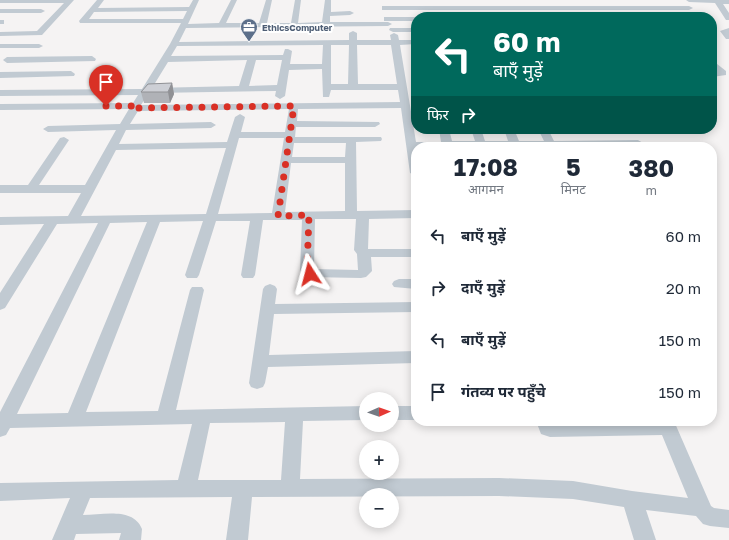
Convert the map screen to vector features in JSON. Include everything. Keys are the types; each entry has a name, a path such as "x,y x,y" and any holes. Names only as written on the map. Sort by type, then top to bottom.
{"street":[{"path":"0,2 71,0"},
{"path":"0,34 40,33 71,0"},
{"path":"108,0 101,0 83,21 219,26 291,26 326,25 351,19"},
{"path":"72,220 123,127 166,59 196,0"},
{"path":"210,44 234,0"},
{"path":"262,26 269,0"},
{"path":"279,106 291,26 298,0"},
{"path":"326,25 328,0"},
{"path":"384,0 395,43 411,142"},
{"path":"474,0 478,9"},
{"path":"537,0 545,12"},
{"path":"684,0 690,7"},
{"path":"385,8 648,8 690,7 722,1 729,18"},
{"path":"350,5 354,86"},
{"path":"648,8 652,12"},
{"path":"91,10 192,9"},
{"path":"0,11 41,11"},
{"path":"0,22 14,11"},
{"path":"327,14 411,29"},
{"path":"390,25 411,20"},
{"path":"241,44 248,26"},
{"path":"729,30 724,31 729,37"},
{"path":"166,59 252,58 327,43 411,42"},
{"path":"326,106 327,43"},
{"path":"174,44 241,44 287,51"},
{"path":"0,46 39,46"},
{"path":"243,89 252,58"},
{"path":"7,60 92,59"},
{"path":"4,93 40,60"},
{"path":"285,67 326,66"},
{"path":"717,68 723,73 717,74"},
{"path":"0,75 71,74"},
{"path":"326,87 402,87"},
{"path":"4,93 282,88"},
{"path":"0,107 405,105"},
{"path":"278,216 294,106"},
{"path":"192,275 211,217 240,117"},
{"path":"112,147 233,140 375,124"},
{"path":"48,129 211,125"},
{"path":"290,133 351,139 377,139"},
{"path":"309,215 308,273 362,274 365,271 364,254 361,250 357,215 351,160 351,139"},
{"path":"31,189 64,140"},
{"path":"286,160 351,160"},
{"path":"0,189 89,189"},
{"path":"0,221 411,214"},
{"path":"248,275 257,216"},
{"path":"3,425 106,219"},
{"path":"74,420 155,219"},
{"path":"0,305 53,220"},
{"path":"364,254 411,253"},
{"path":"399,284 411,284"},
{"path":"257,383 270,288"},
{"path":"166,418 197,290"},
{"path":"267,309 411,308"},
{"path":"260,361 411,357"},
{"path":"399,413 411,413"},
{"path":"3,425 74,420 359,414"},
{"path":"290,487 294,415"},
{"path":"186,489 202,418"},
{"path":"547,426 549,430 579,426"},
{"path":"668,426 701,508 710,517 729,518"},
{"path":"0,492 84,489 186,489 243,487 437,486 531,488 579,491 632,500 701,508"},
{"path":"237,540 243,487"},
{"path":"66,532 84,489"},
{"path":"632,500 645,540"},
{"path":"66,532 128,524 132,529 130,540"}],"building":[{"path":"172,83 168,92 141,92 148,84"}],"place":[{"name":"EthicsComputer","path":"249,42"}],"route":[{"path":"106,106 136,106 134,108 294,106 278,216 309,215 307,271 310,274"}]}
